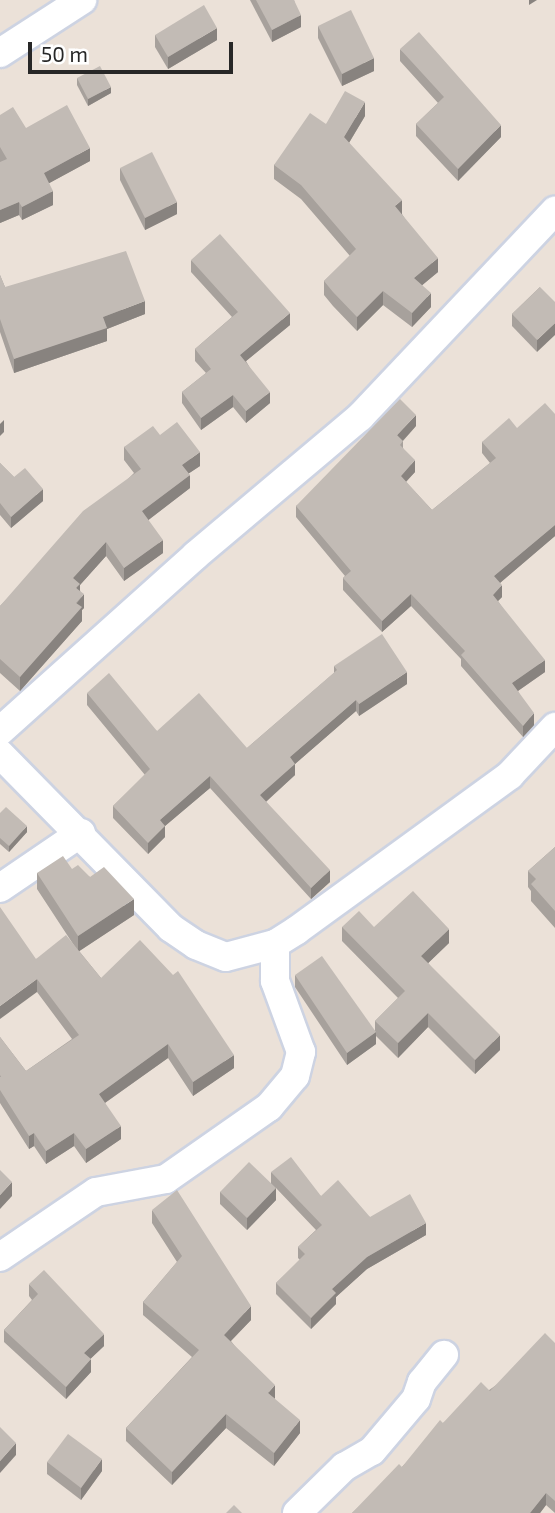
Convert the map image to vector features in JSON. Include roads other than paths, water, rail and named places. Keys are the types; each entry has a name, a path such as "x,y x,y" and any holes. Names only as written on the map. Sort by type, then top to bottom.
{"street":[{"path":"0,53 82,0"},
{"path":"0,731 186,564 360,417 555,211"},
{"path":"0,754 171,928 195,944 226,957 275,944 449,822 545,747 555,727"},
{"path":"0,888 80,833"},
{"path":"0,1257 96,1192 166,1179 269,1107 295,1076 301,1052 275,981 275,944"},
{"path":"297,1513 344,1467 372,1451 416,1399 422,1382 444,1355"}]}
